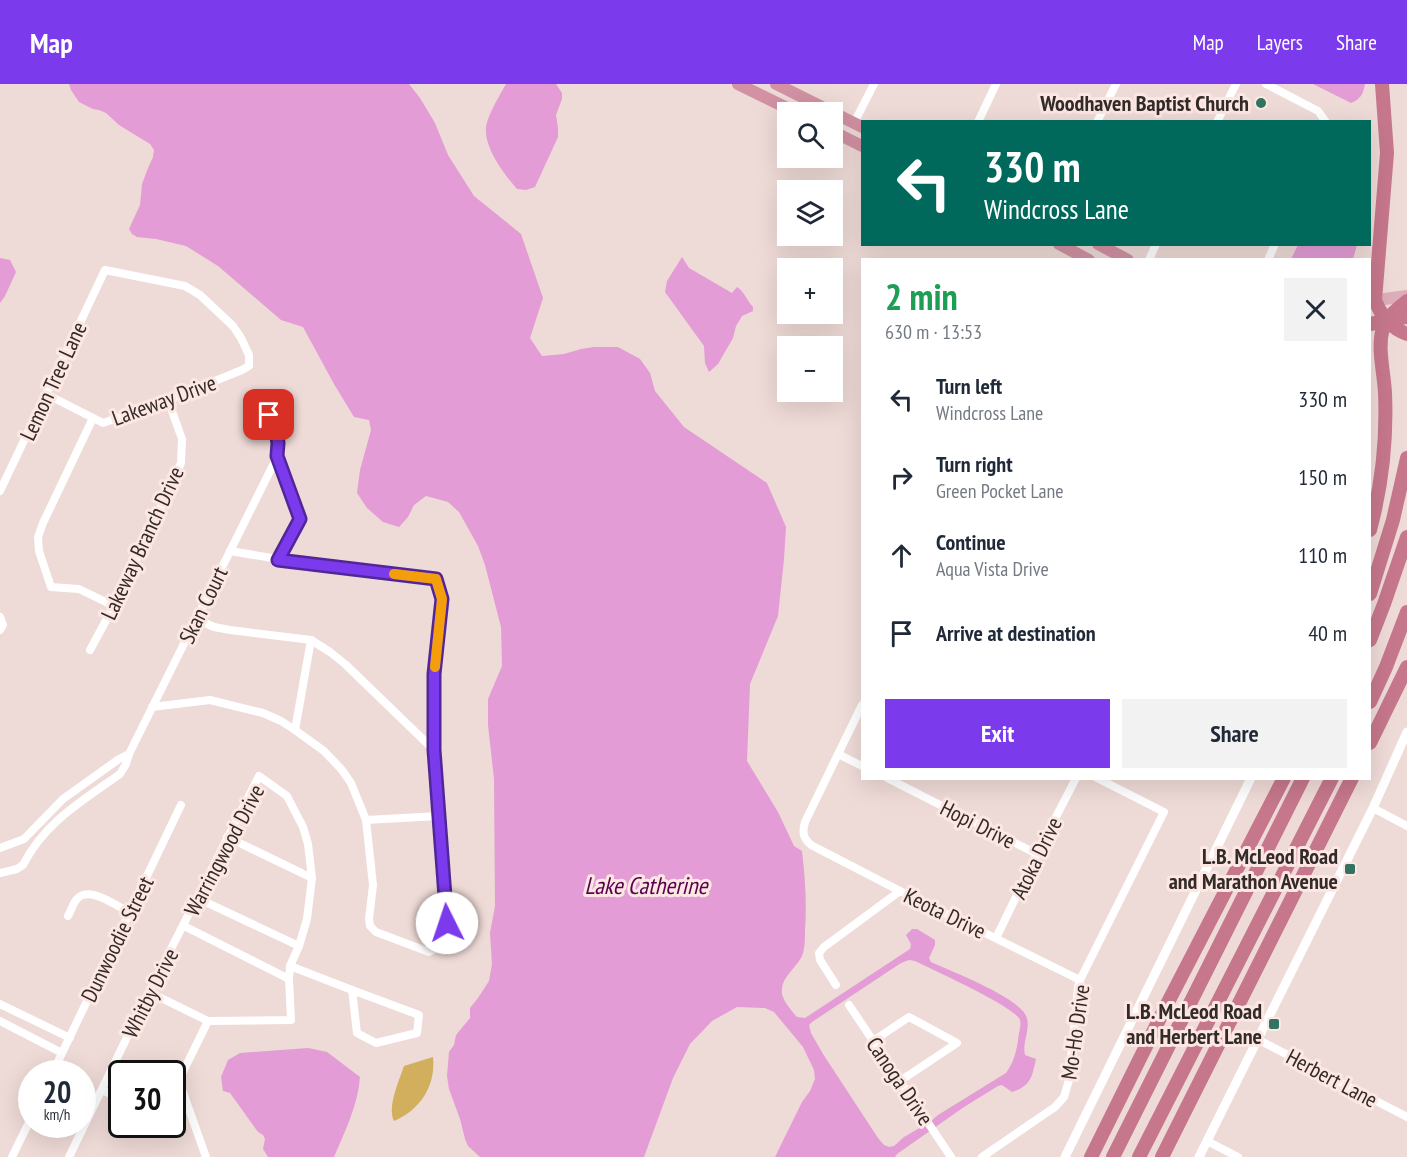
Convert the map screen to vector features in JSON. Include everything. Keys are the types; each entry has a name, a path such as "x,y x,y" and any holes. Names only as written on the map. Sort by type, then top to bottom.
{"highway":[{"path":"738,84 777,103"},
{"path":"776,84 858,125"},
{"path":"1382,84 1388,153 1380,250 1372,301 1393,327 1407,334"},
{"path":"843,124 858,125"},
{"path":"843,136 861,146"},
{"path":"1063,246 1085,258"},
{"path":"1102,246 1124,258"},
{"path":"1371,269 1380,250"},
{"path":"1371,525 1379,489 1385,428 1383,368 1375,338 1387,320 1407,301"},
{"path":"1371,324 1407,317"},
{"path":"1371,355 1383,368"},
{"path":"1371,591 1393,520 1407,458"},
{"path":"1371,637 1407,537"},
{"path":"1371,700 1407,612"},
{"path":"1371,741 1407,667"},
{"path":"1090,1157 1283,780"},
{"path":"1113,1157 1302,780"},
{"path":"1139,1157 1331,780"},
{"path":"1162,1157 1351,780"}],"main road":[{"path":"1372,301 1407,296"},
{"path":"1375,338 1407,334"}],"street":[{"path":"858,125 874,84"},
{"path":"979,120 996,84"},
{"path":"1098,120 1116,84"},
{"path":"1218,120 1236,84"},
{"path":"1266,84 1318,111 1325,120"},
{"name":"Lakeway Drive","path":"46,394 103,423 168,400 249,366 249,355 233,326 200,295 185,286 105,270"},
{"name":"Lemon Tree Lane","path":"0,491 105,270"},
{"name":"Lakeway Branch Drive","path":"90,650 114,606 182,463 182,439 168,400"},
{"path":"269,415 277,437 277,456 300,519 278,560"},
{"path":"93,418 43,523 38,537 39,551 51,587 78,589 114,606"},
{"name":"Skan Court","path":"0,873 22,865 49,827 64,813 120,774 277,456"},
{"path":"152,707 210,700 262,713 295,730 324,751 351,783 366,820 373,885 370,926 376,932 429,952 437,948 447,923 434,750 434,674 442,599 436,579 278,560 230,551"},
{"path":"0,617 3,624 0,630"},
{"path":"196,619 214,627 230,630 311,640 345,664 434,750"},
{"path":"295,730 311,640"},
{"path":"861,707 838,754 861,766"},
{"path":"1199,1157 1373,808 1407,732"},
{"path":"0,848 24,839 63,799 129,754"},
{"name":"Keota Drive","path":"838,754 805,822 804,835 811,845 1080,980"},
{"name":"Warringwood Drive","path":"184,926 259,776 287,796 303,827 308,844 312,878 307,919 290,966 291,1020 208,1021"},
{"name":"Hopi Drive","path":"891,780 1037,854"},
{"name":"Atoka Drive","path":"996,938 1075,780"},
{"name":"Mo-Ho Drive","path":"988,1154 1055,1107 1064,1097 1080,980 1164,812 1101,780"},
{"path":"1065,1157 1250,780"},
{"name":"Dunwoodie Street","path":"59,1060 181,805"},
{"path":"1373,808 1407,826"},
{"path":"366,820 439,816"},
{"path":"227,837 312,878"},
{"path":"836,985 820,960 819,953 900,891"},
{"path":"68,916 77,899 86,894 96,895 130,913"},
{"path":"197,898 299,946"},
{"path":"184,926 289,979"},
{"name":"Whitby Drive","path":"69,1157 149,992 184,926"},
{"path":"290,966 419,1015 417,1033 375,1043 357,1033 352,990"},
{"path":"149,992 208,1021 186,1066"},
{"path":"0,1004 69,1038"},
{"name":"Canoga Drive","path":"849,1005 951,1157"},
{"path":"873,1041 909,1017 957,1043 900,1081"},
{"path":"0,1021 62,1053"},
{"name":"Herbert Lane","path":"1257,1039 1407,1117"},
{"path":"102,1090 108,1093"},
{"path":"186,1101 206,1157"},
{"path":"12,1157 21,1138"},
{"path":"1207,1141 1238,1157"},
{"path":"988,1154 1000,1157"}],"shaded area":[{"path":"433,1057 432,1078 424,1096 419,1104 394,1121 393,1101 404,1066"}],"water":[{"name":"Lake Catherine","path":"69,84 409,84 435,123 448,155 474,196 521,234 543,298 530,338 542,356 594,347 618,347 640,359 650,373 655,391 684,427 767,483 786,527 778,616 750,684 747,761 778,812 794,846 802,851 806,900 805,944 801,958 783,984 782,993 786,1004 797,1017 805,1018 910,949 911,944 906,935 912,929 917,929 935,940 929,958 931,962 999,994 1022,1010 1028,1023 1024,1046 1025,1055 1036,1059 1032,1076 1027,1084 1012,1092 1002,1085 998,1086 964,1107 895,1157 775,1157 802,1102 810,1091 815,1079 814,1070 803,1047 774,1012 765,1008 737,1007 712,1021 690,1044 673,1078 644,1157 480,1157 468,1146 449,1089 447,1076 449,1052 454,1045 456,1035 470,1018 470,1008 489,981 492,964 490,933 495,906 494,779 488,725 488,699 502,666 501,627 478,546 459,512 448,502 426,496 414,505 408,517 399,527 383,522 367,508 357,493 360,470 371,430 369,420 354,417 303,327 281,320 218,266 186,246 137,237 132,234 129,229 140,205 142,184 154,150 150,144 119,125 106,113 79,102","holes":["909,960 1004,1006 1020,1020 1020,1028 1012,1064 1006,1073 904,1137 894,1146 889,1147 878,1138 823,1054 809,1025 901,963"]},
{"path":"506,84 556,84 562,93 556,115 558,137 535,187 526,190 517,189 506,176 492,152 486,135 489,116"},
{"path":"1313,84 1365,84 1361,96 1351,103"},
{"path":"1297,246 1357,246 1353,258 1291,258"},
{"path":"682,257 689,268 732,293 737,287 753,307 753,311 742,316 718,364 709,372 705,363 704,346 665,292 667,281"},
{"path":"0,258 10,260 16,272 0,303"},
{"path":"308,1048 327,1052 360,1077 357,1098 350,1118 334,1157 268,1157 263,1149 265,1139 263,1135 258,1132 230,1093 223,1091 221,1077 228,1060 240,1053"}],"slow traffic":[{"path":"394,574 436,579 442,599 435,667"}],"place":[{"name":"Woodhaven Baptist Church","path":"1261,103"},
{"name":"L.B. McLeod Road and Marathon Avenue","path":"1350,869"},
{"name":"L.B. McLeod Road and Herbert Lane","path":"1274,1024"}],"route":[{"path":"269,415 276,431 277,456 300,519 278,560 436,579 442,599 434,674 434,750 447,923"}]}
